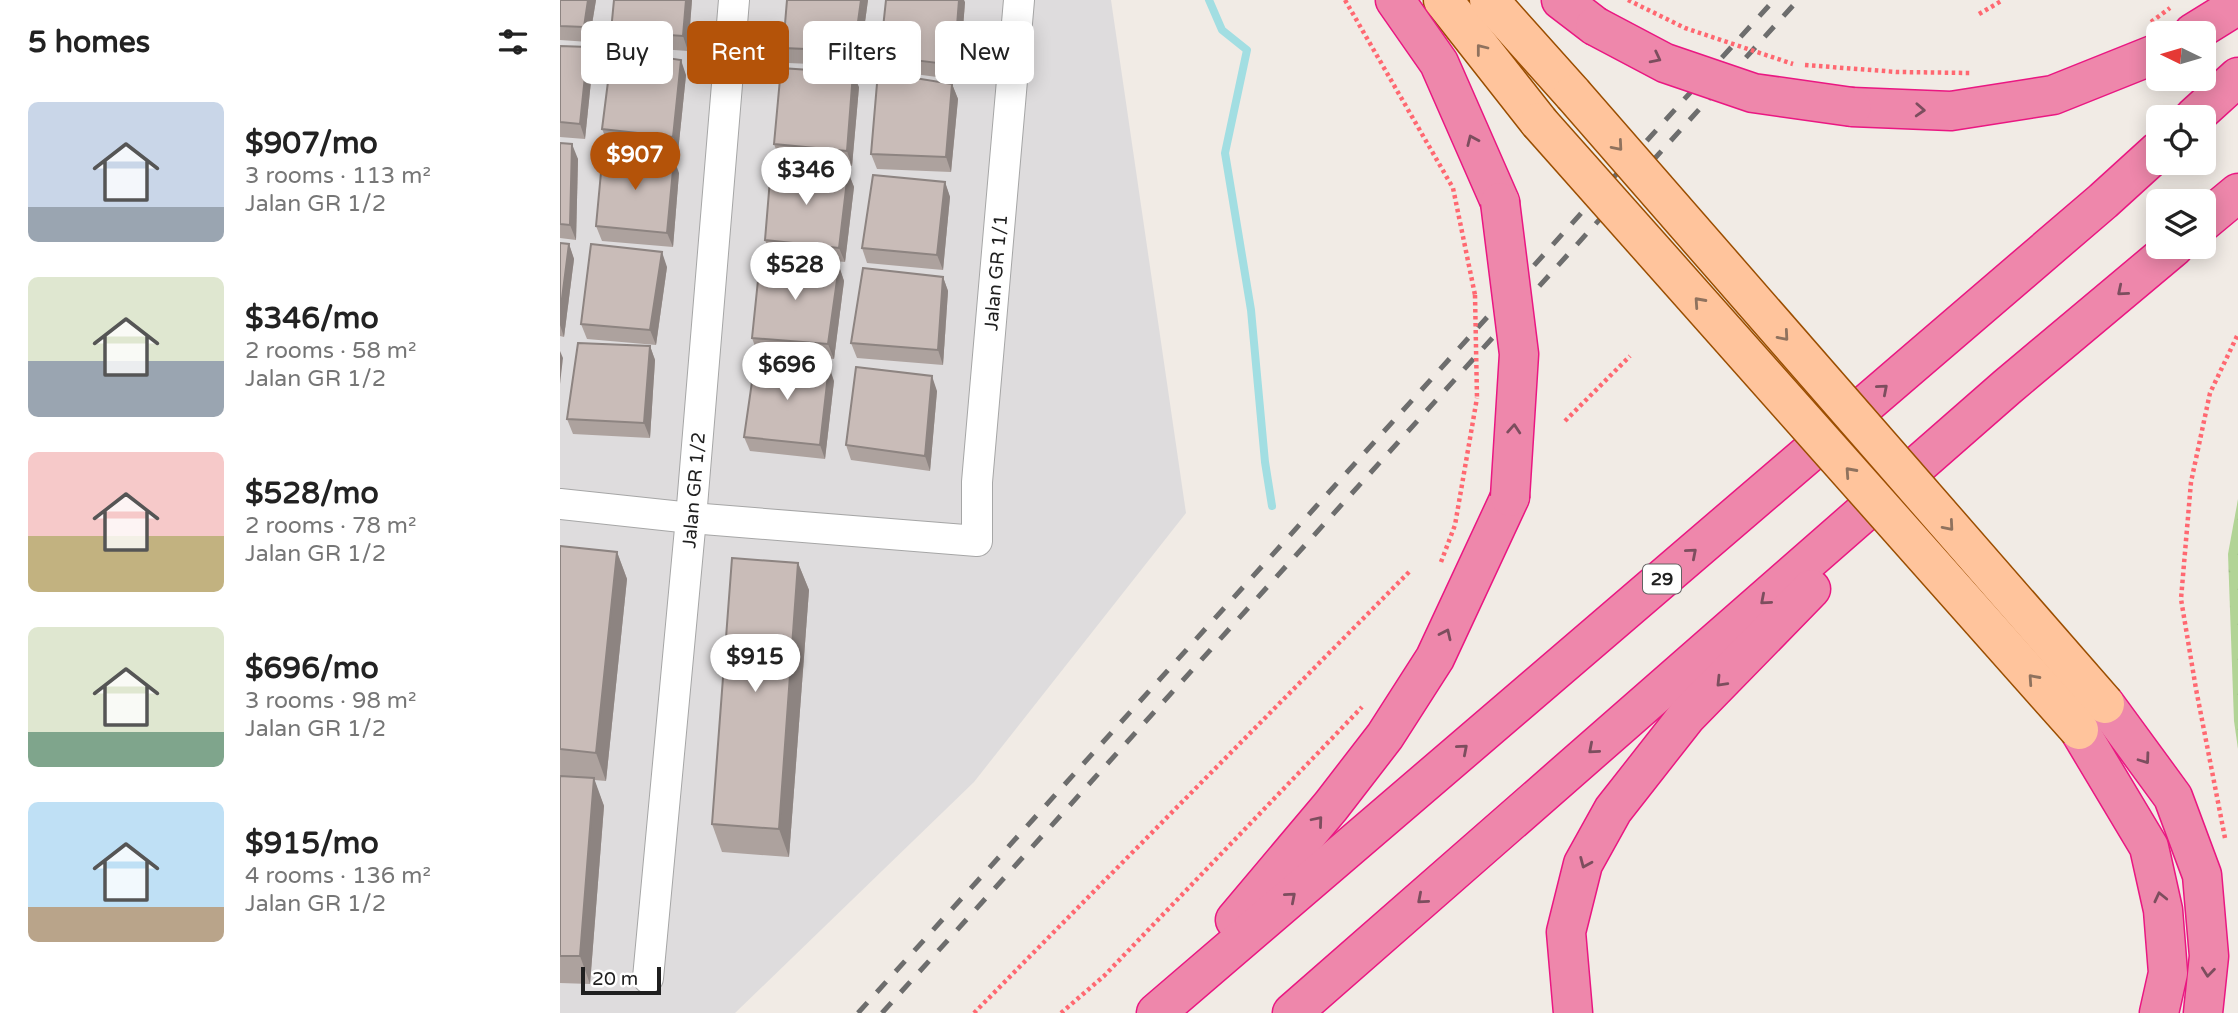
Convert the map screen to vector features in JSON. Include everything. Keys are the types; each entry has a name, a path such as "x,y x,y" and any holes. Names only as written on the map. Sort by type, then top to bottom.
{"highway":[{"path":"1160,1009 1331,806 1385,736 1436,658 1510,497 1519,354 1500,202 1439,63 1395,0"},
{"path":"1561,0 1595,26 1665,63 1754,93 1852,107 1951,111 2053,95 2146,43"},
{"path":"2212,21 2238,5"},
{"path":"2207,105 2238,77"},
{"name":"29","path":"1160,1009 2146,162"},
{"path":"2216,211 2238,193"},
{"path":"1292,1013 2007,387 2160,259"},
{"path":"1573,1013 1566,932 1583,864 1614,810 1686,717 2007,387"},
{"path":"2092,717 2149,847 2163,910 2168,973 2159,1013"},
{"path":"2092,717 2173,797 2202,875 2210,956 2203,1013"}],"main road":[{"path":"1443,0 1539,122 2092,717"},
{"path":"1489,0 1573,94 2092,717"}],"street":[{"name":"Jalan GR 1/2","path":"648,978 691,518 734,0"},
{"name":"Jalan GR 1/1","path":"691,518 977,541 976,482 1021,1"},
{"path":"560,504 691,518"}],"path":[{"path":"1345,0 1453,188 1475,295 1477,398 1455,525 1441,564"},
{"path":"1628,0 1685,28 1793,64 1896,72 1974,73"},
{"path":"1979,14 2003,0"},
{"path":"2166,21 2181,0"},
{"path":"2227,849 2181,599 2190,482 2210,393 2238,334"},
{"path":"1564,421 1630,356"},
{"path":"974,1013 1410,571"},
{"path":"1061,1013 1104,976 1371,698"}],"shaded area":[{"path":"560,0 1111,0 1186,513 974,782 735,1013 560,1013"}],"green space":[{"path":"2238,499 2238,749 2234,721 2228,554"}],"building":[{"path":"560,0 588,0 585,21 581,21 581,27 560,26"},
{"path":"614,0 686,0 683,36 673,35 673,21 612,21"},
{"path":"787,0 861,0 858,21 803,21 803,49 789,48 789,21 785,21"},
{"path":"886,0 959,0 957,21 935,21 935,63 921,61 921,21 884,21"},
{"path":"560,46 581,47 581,84 584,84 580,124 560,122"},
{"path":"673,59 681,60 673,137 602,129 608,84 673,84"},
{"path":"789,69 803,70 803,84 852,84 847,151 774,144 780,84 789,84"},
{"path":"921,79 935,81 935,84 952,84 946,157 871,154 877,84 921,84"},
{"path":"560,143 572,144 570,225 560,224"},
{"path":"603,151 674,159 667,233 596,226"},
{"path":"771,167 848,172 839,248 765,240"},
{"path":"873,175 945,182 937,255 862,248"},
{"path":"560,243 569,244 560,314"},
{"path":"591,244 662,252 650,330 581,324"},
{"path":"760,261 839,266 828,344 752,338"},
{"path":"863,268 943,277 938,350 851,343"},
{"path":"578,343 650,346 644,423 567,419"},
{"path":"755,361 829,366 820,445 744,437"},
{"path":"856,367 932,376 925,456 846,445"},
{"path":"560,546 617,552 596,753 560,749"},
{"path":"732,558 798,563 779,829 712,824"},
{"path":"560,776 594,778 580,956 560,956"}],"waterway":[{"path":"1209,0 1222,30 1247,50 1225,153 1251,310 1265,462 1272,506"}],"railway":[{"path":"858,1013 1774,0"},
{"path":"882,1013 1798,0"}]}
